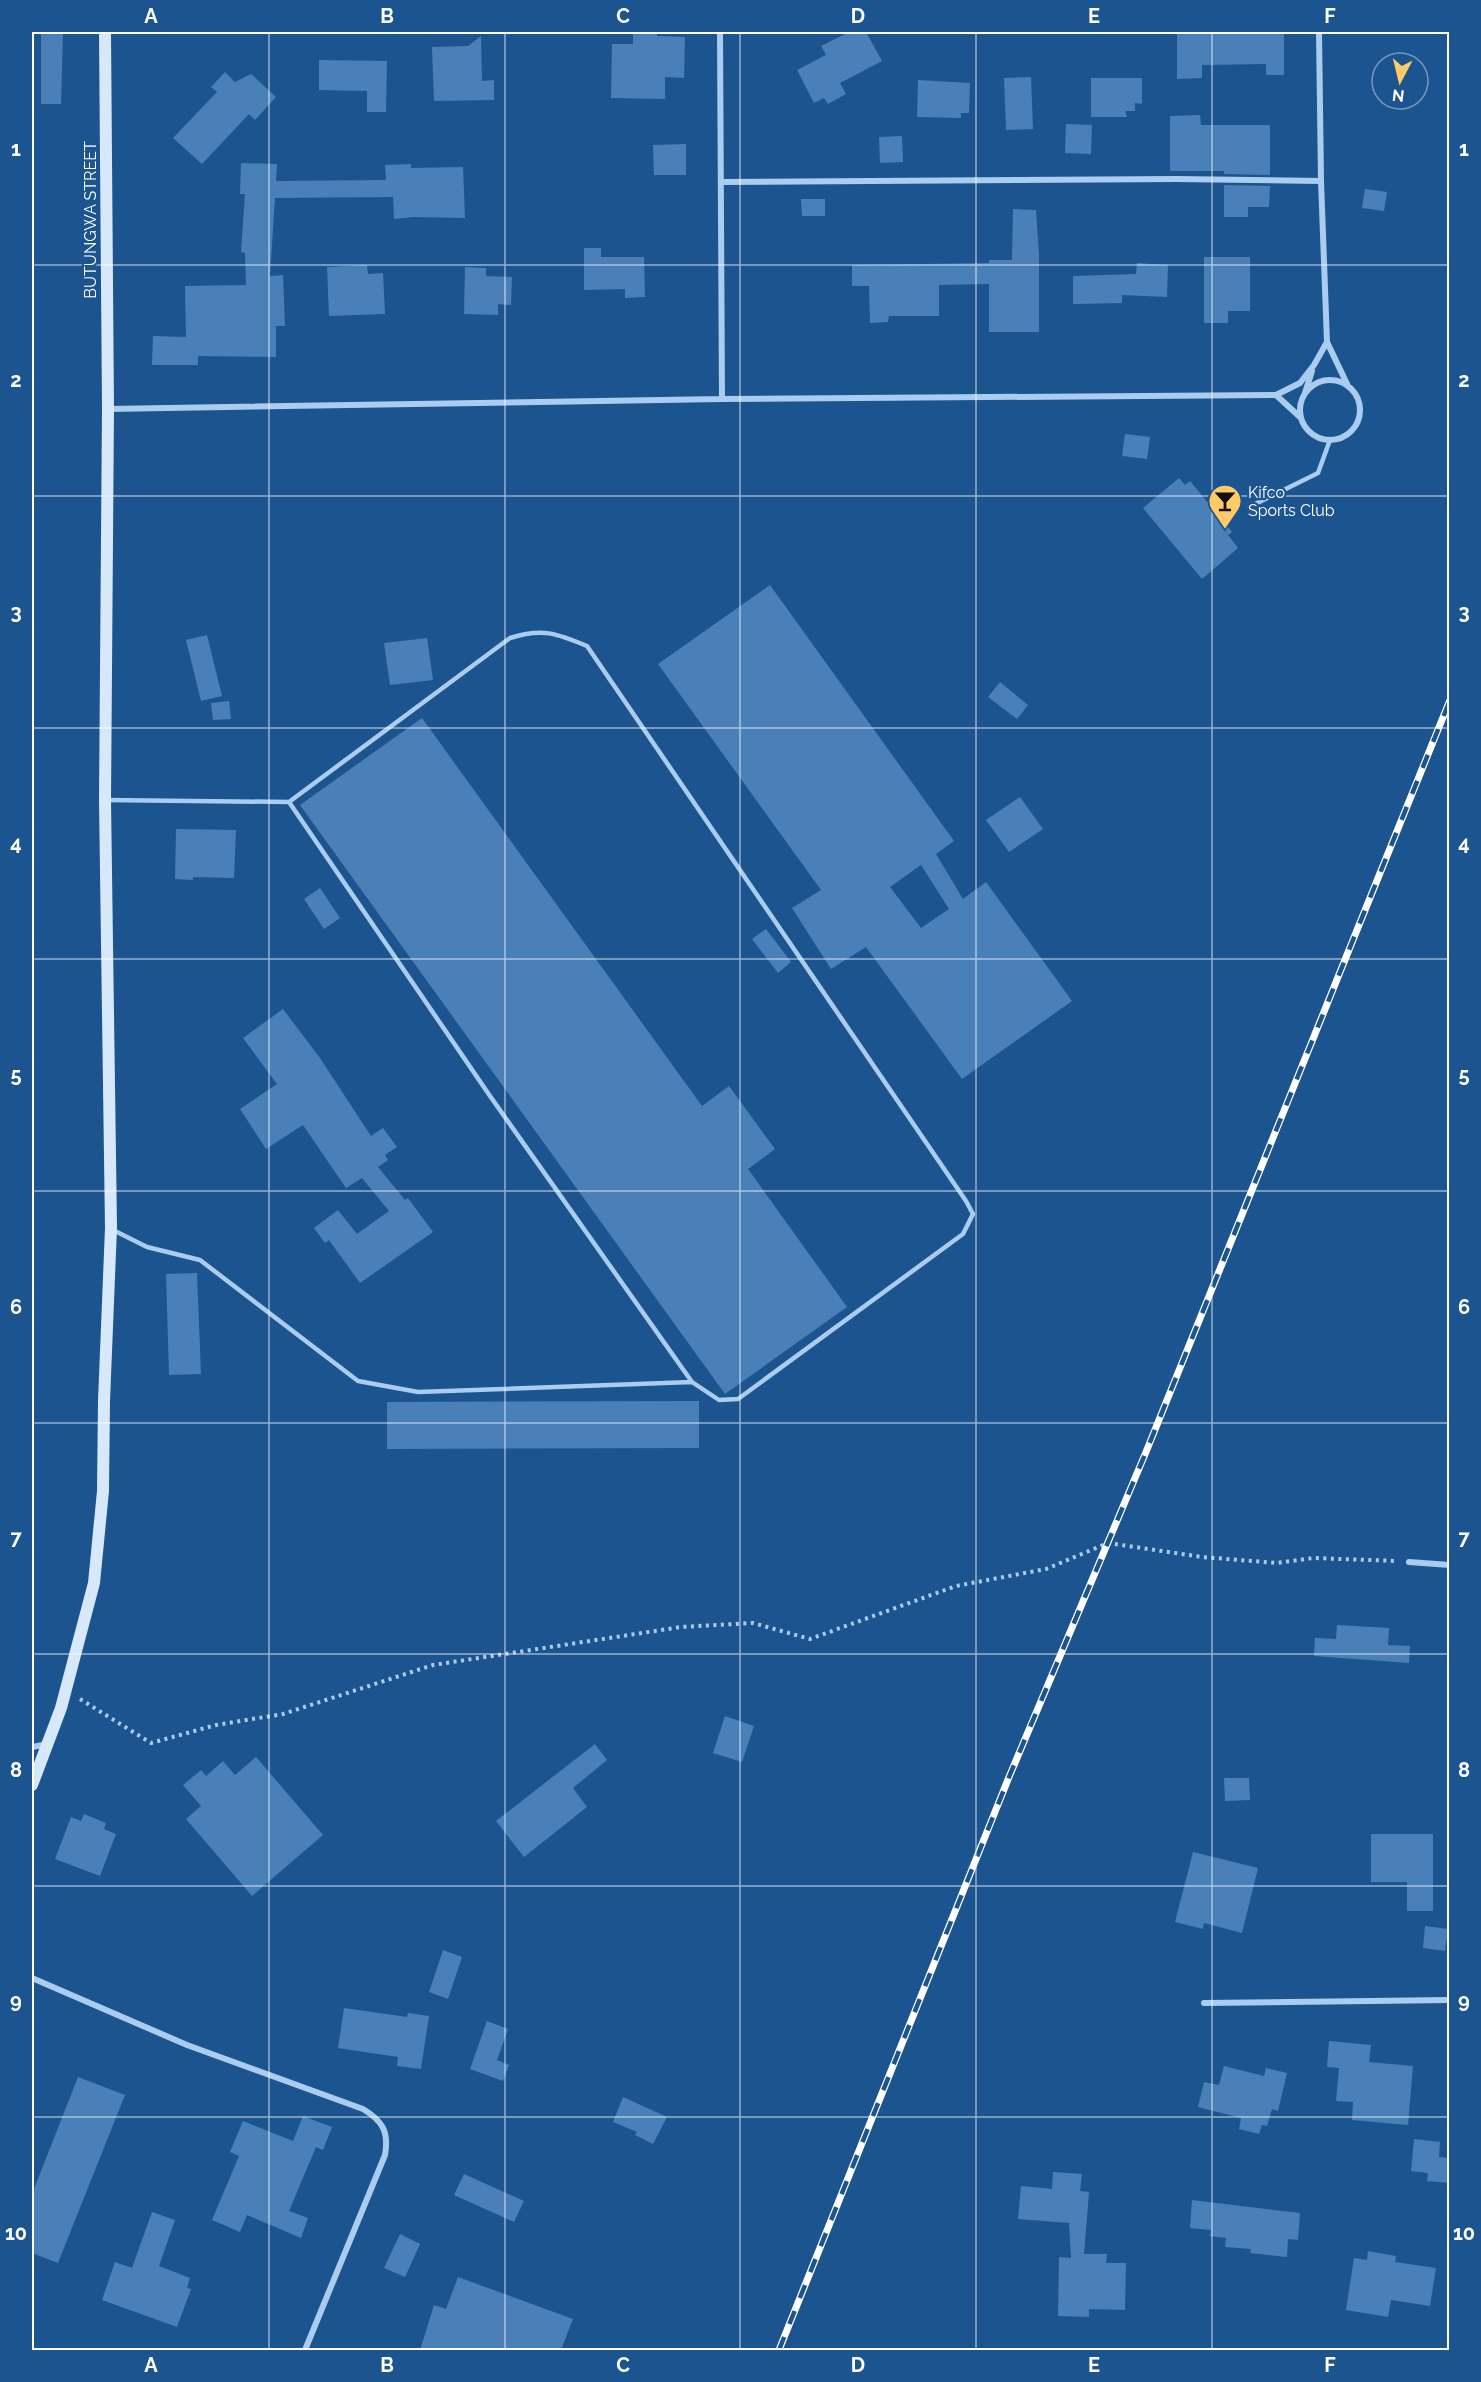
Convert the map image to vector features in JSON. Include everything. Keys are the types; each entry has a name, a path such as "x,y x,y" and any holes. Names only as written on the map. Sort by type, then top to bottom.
{"main road":[{"name":"BUTUNGWA STREET","path":"32,1785 66,1690 94,1583 103,1491 111,1228 105,800 108,409 105,32"}],"street":[{"path":"720,32 722,399"},
{"path":"1276,395 1302,418 1312,434 1330,440 1347,435 1358,419 1358,401 1348,386 1327,342 1321,181 1319,32"},
{"path":"721,182 1165,179 1321,181"},
{"path":"108,409 722,399 1276,395 1300,383 1327,342"},
{"path":"1302,418 1303,399 1314,365"},
{"path":"1303,399 1314,385 1323,381 1340,382 1348,386"},
{"path":"1409,1562 1449,1565"},
{"path":"32,1747 48,1744"},
{"path":"32,1978 187,2045 363,2109 375,2116 382,2125 388,2140 385,2155 305,2350"},
{"path":"1204,2003 1449,2000"}],"lane":[{"path":"1249,507 1318,473 1330,440"},
{"path":"105,800 289,802 510,638 531,631 556,633 587,646 960,1191 973,1214 963,1234 738,1399 719,1400 692,1382 490,1096 289,802"},
{"path":"111,1228 147,1248 200,1260 358,1381 418,1392 692,1382"}],"path":[{"path":"66,1690 151,1743 216,1725 283,1714 433,1665 681,1627 753,1623 810,1639 956,1586 1046,1569 1108,1543 1202,1557 1277,1563 1313,1558 1409,1562"}],"building":[{"path":"41,32 63,32 61,104 41,104"},
{"path":"633,32 685,37 684,78 665,77 665,99 611,98 612,44 633,44"},
{"path":"849,32 866,32 882,61 840,83 846,94 828,104 824,98 814,103 797,70 826,55 821,46"},
{"path":"1177,32 1284,32 1284,75 1266,75 1266,64 1202,65 1202,78 1177,79"},
{"path":"481,36 482,81 494,80 494,100 434,101 432,47 468,46"},
{"path":"319,60 387,61 386,112 367,112 367,91 319,90"},
{"path":"225,72 235,82 251,74 276,97 255,120 249,114 202,164 173,138 217,92 211,87"},
{"path":"1031,77 1033,129 1006,130 1004,78"},
{"path":"1091,78 1142,78 1142,104 1135,103 1135,111 1125,111 1127,117 1091,117"},
{"path":"918,80 970,83 969,113 961,113 961,118 917,117"},
{"path":"1200,115 1201,125 1270,125 1270,175 1224,174 1224,171 1170,171 1170,116"},
{"path":"1066,124 1092,125 1091,154 1065,153"},
{"path":"902,136 903,162 880,163 879,137"},
{"path":"686,144 686,175 654,175 653,145"},
{"path":"241,163 277,164 276,181 386,180 385,165 411,164 411,168 463,167 465,218 394,219 393,197 275,198 270,276 283,275 285,326 276,326 276,357 198,356 198,365 152,365 153,336 186,337 185,286 246,285 245,253 241,252 245,194 240,194"},
{"path":"1224,185 1270,186 1269,207 1248,207 1248,217 1224,217"},
{"path":"1365,189 1387,192 1384,211 1362,208"},
{"path":"801,199 825,199 825,216 802,216"},
{"path":"1013,209 1036,210 1039,254 1039,332 989,332 989,284 939,285 939,316 889,316 888,322 870,323 869,286 852,286 852,265 989,263 989,260 1012,260"},
{"path":"584,248 601,248 601,257 644,257 645,297 625,298 625,289 584,290"},
{"path":"1204,257 1250,257 1250,311 1228,311 1228,323 1204,323"},
{"path":"1137,263 1168,265 1167,297 1122,295 1122,303 1073,304 1073,276 1136,274"},
{"path":"367,265 368,274 383,273 385,314 329,316 327,267"},
{"path":"465,267 486,268 486,276 512,277 511,305 498,304 498,315 464,314"},
{"path":"1125,434 1150,437 1147,459 1122,456"},
{"path":"1179,478 1185,485 1190,481 1232,532 1228,535 1238,548 1202,579 1143,508"},
{"path":"770,585 954,841 936,854 963,899 986,882 1072,1001 962,1079 866,947 831,969 792,908 821,890 658,664","holes":["921,865 949,909 921,928 890,887"]},
{"path":"207,635 222,696 201,701 186,640"},
{"path":"427,638 433,680 390,685 384,643"},
{"path":"1000,682 1028,705 1017,719 988,697"},
{"path":"229,701 231,719 213,720 211,703"},
{"path":"422,718 702,1106 729,1086 775,1149 748,1169 847,1307 725,1394 300,805"},
{"path":"1020,797 1043,829 1009,852 986,820"},
{"path":"176,829 236,830 234,878 175,879"},
{"path":"320,888 340,918 324,929 304,899"},
{"path":"766,929 791,962 778,973 752,939"},
{"path":"283,1009 320,1058 371,1136 383,1128 397,1147 385,1155 388,1160 378,1167 405,1200 408,1198 433,1232 360,1283 329,1240 325,1243 314,1228 338,1210 357,1234 389,1211 362,1178 346,1188 303,1125 266,1149 240,1109 277,1084 243,1038"},
{"path":"197,1273 201,1374 169,1375 166,1274"},
{"path":"699,1401 699,1448 387,1449 387,1402"},
{"path":"1337,1625 1389,1628 1388,1645 1410,1646 1409,1663 1314,1656 1315,1638 1336,1639"},
{"path":"725,1716 754,1726 742,1762 713,1753"},
{"path":"595,1744 607,1760 573,1788 587,1807 524,1857 496,1821"},
{"path":"256,1757 323,1835 252,1896 186,1819 201,1806 183,1785 201,1770 206,1776 223,1761 235,1775"},
{"path":"1224,1778 1249,1778 1250,1800 1225,1801"},
{"path":"84,1814 106,1823 104,1829 116,1834 100,1876 55,1859 71,1817 81,1821"},
{"path":"1371,1834 1433,1834 1433,1911 1407,1911 1407,1882 1371,1882"},
{"path":"1193,1852 1258,1868 1242,1933 1204,1923 1203,1929 1175,1922"},
{"path":"1425,1926 1448,1929 1445,1951 1423,1948"},
{"path":"443,1950 462,1957 448,1999 429,1992"},
{"path":"344,2008 407,2017 408,2013 429,2016 421,2069 397,2066 398,2057 338,2048"},
{"path":"487,2021 508,2029 497,2060 509,2065 503,2081 470,2069"},
{"path":"1329,2041 1371,2045 1369,2062 1413,2066 1408,2125 1352,2120 1353,2102 1336,2101 1339,2068 1327,2067"},
{"path":"1224,2066 1264,2076 1266,2068 1287,2073 1278,2111 1272,2109 1267,2126 1262,2125 1259,2134 1239,2129 1241,2118 1198,2107 1204,2082 1219,2085"},
{"path":"78,2077 125,2095 58,2263 32,2253 32,2194"},
{"path":"623,2097 667,2117 653,2144 635,2135 637,2132 613,2122"},
{"path":"303,2116 332,2127 323,2150 316,2147 289,2211 308,2218 301,2238 247,2215 240,2232 212,2220 239,2156 230,2152 243,2121 293,2141"},
{"path":"1414,2139 1440,2142 1439,2157 1449,2158 1449,2183 1427,2181 1428,2173 1411,2171"},
{"path":"1053,2172 1082,2174 1080,2191 1089,2192 1084,2254 1107,2254 1106,2263 1126,2263 1125,2310 1089,2309 1089,2317 1058,2316 1059,2257 1071,2258 1069,2223 1018,2219 1021,2186 1052,2189"},
{"path":"464,2174 524,2201 514,2222 454,2195"},
{"path":"1192,2200 1300,2213 1298,2240 1288,2239 1287,2257 1250,2253 1251,2249 1225,2247 1226,2238 1210,2236 1211,2230 1190,2228"},
{"path":"152,2212 175,2220 159,2266 190,2278 187,2288 191,2289 177,2327 102,2300 115,2262 132,2268"},
{"path":"400,2234 420,2244 405,2277 384,2268"},
{"path":"1368,2251 1396,2256 1395,2262 1436,2268 1430,2306 1391,2300 1388,2317 1346,2310 1354,2258 1367,2260"},
{"path":"458,2277 573,2319 561,2350 420,2350 434,2305 446,2309"}],"railway":[{"path":"779,2350 1009,1777 1146,1452 1450,700"}],"place":[{"name":"Kifco Sports Club","path":"1225,530"}]}
